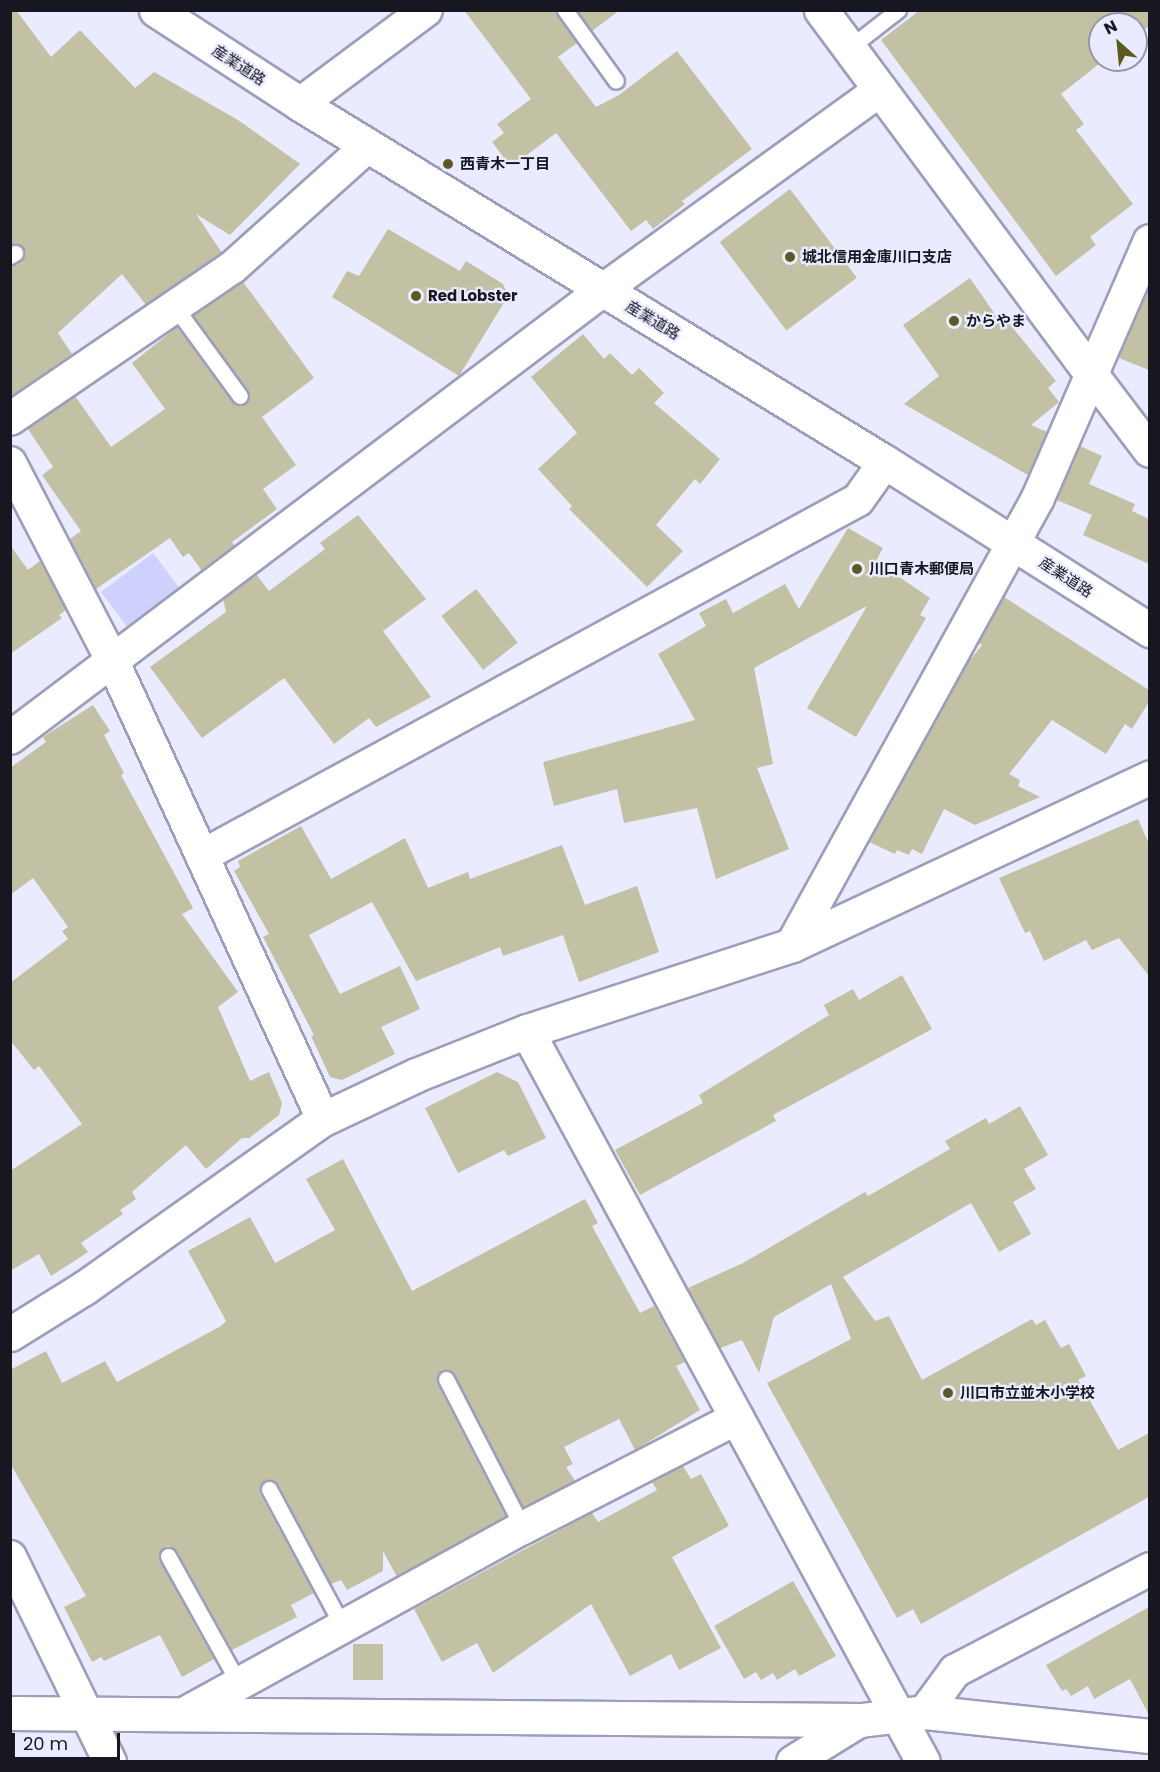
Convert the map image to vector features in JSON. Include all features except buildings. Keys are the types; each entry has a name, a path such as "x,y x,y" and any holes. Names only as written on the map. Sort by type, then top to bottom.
{"street":[{"name":"産業道路","path":"156,10 300,104 885,462 1149,630"},
{"path":"300,104 426,10"},
{"path":"820,10 1149,451"},
{"path":"10,738 603,290 880,90"},
{"path":"10,419 233,267 368,146"},
{"path":"792,945 989,581 1014,543 1093,376 1149,241"},
{"path":"202,856 858,500 885,462"},
{"path":"10,463 113,662 323,1119"},
{"path":"10,1334 84,1288 323,1119 416,1075 527,1031 792,945 1149,777"},
{"path":"527,1031 737,1418 912,1714 923,1761"},
{"path":"184,1714 238,1682 523,1528 737,1418"},
{"path":"10,1557 110,1761"},
{"path":"912,1714 955,1671 1149,1569"},
{"path":"10,1713 861,1720 912,1714 1149,1736"},
{"path":"793,1761 861,1720"}],"lane":[{"path":"565,10 616,81"},
{"path":"849,48 898,10"},
{"path":"175,307 240,396"},
{"path":"446,1379 523,1528"},
{"path":"269,1489 343,1627"},
{"path":"168,1556 238,1682"}],"shaded area":[{"path":"153,553 179,588 128,627 101,592"}],"place":[{"name":"西青木一丁目","path":"448,164"},
{"name":"城北信用金庫川口支店","path":"790,257"},
{"name":"Red Lobster","path":"416,296"},
{"name":"からやま","path":"954,321"},
{"name":"川口青木郵便局","path":"857,569"},
{"name":"川口市立並木小学校","path":"948,1393"}]}
